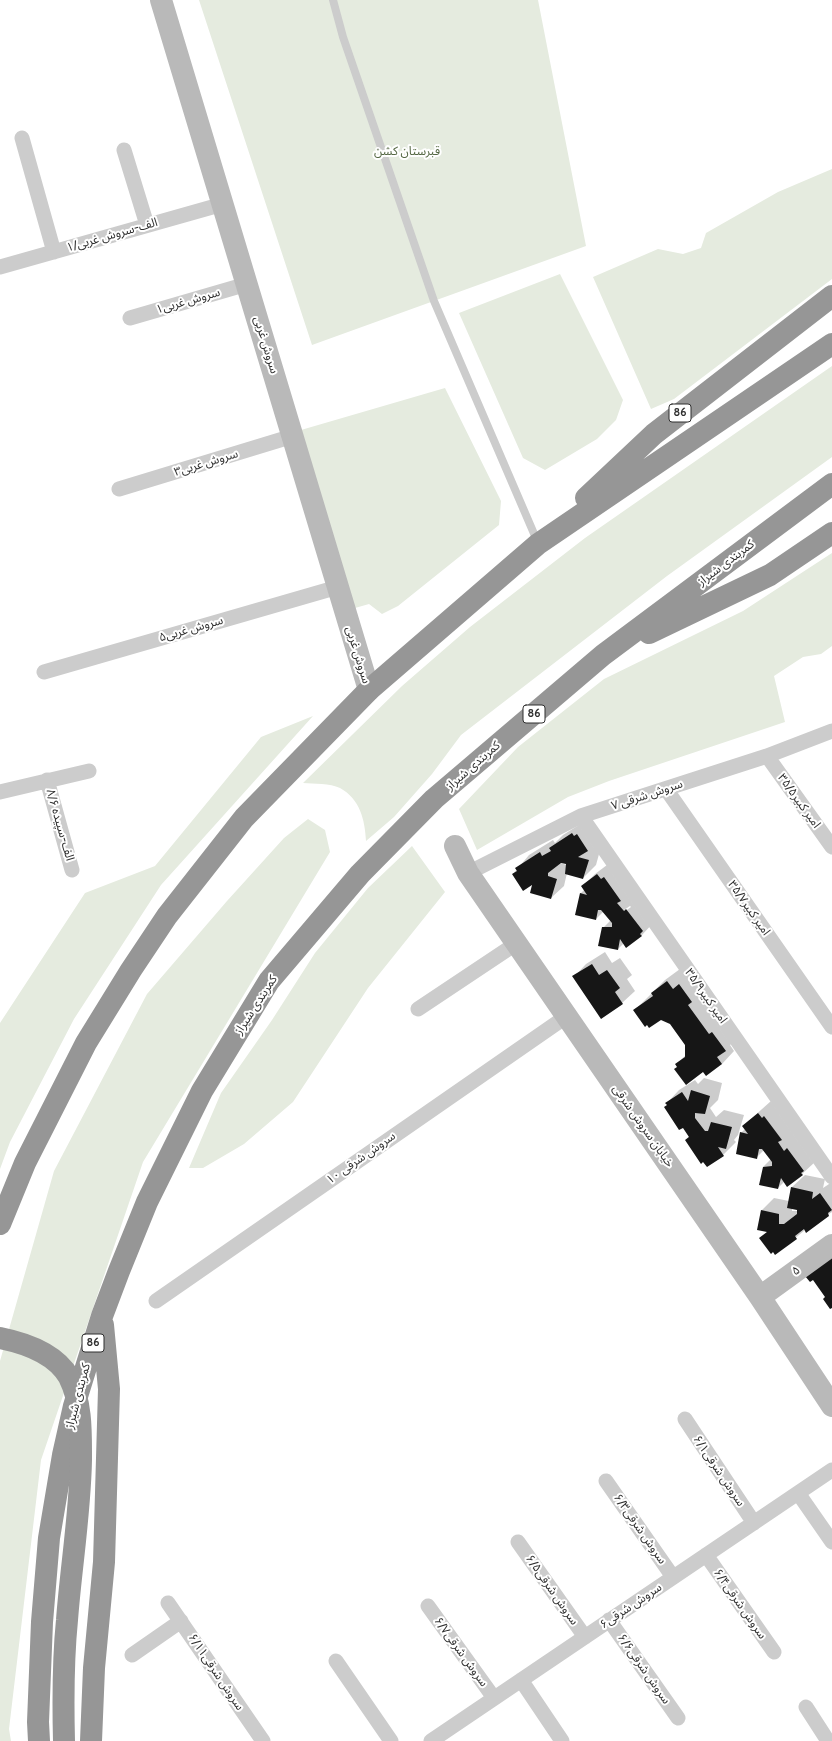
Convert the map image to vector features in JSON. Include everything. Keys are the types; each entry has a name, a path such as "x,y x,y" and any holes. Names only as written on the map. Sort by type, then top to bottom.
{"highway":[{"name":"86","path":"0,1224 25,1163 86,1043 131,970 167,916 244,818 369,690 538,544 654,434 832,296"},
{"path":"538,544 832,344"},
{"name":"کمربندی شیراز","path":"39,1741 38,1722 42,1622 49,1538 55,1494 74,1406 102,1316 147,1202 199,1098 269,981 360,874 434,799 603,655 832,484"},
{"path":"603,655 770,575 832,533"},
{"path":"91,1741 94,1668 104,1562 109,1389 102,1316"},
{"path":"0,1338 31,1346 50,1357 68,1376 78,1401 81,1429 80,1488 67,1621 64,1672 64,1741"}],"street":[{"name":"سروش غربی","path":"161,0 224,204 369,690"},
{"path":"22,138 54,252"},
{"path":"124,150 147,225"},
{"name":"۱/الف-سروش غربی","path":"0,267 224,204"},
{"name":"سروش غربی۱","path":"130,318 247,284"},
{"name":"سروش غربی۳","path":"119,489 293,436"},
{"name":"سروش غربی۵","path":"44,672 338,587"},
{"name":"سروش شرقی ۷","path":"468,873 581,816 766,756 832,731"},
{"name":"امیر کبیر۳۵/۵","path":"766,756 832,847"},
{"path":"0,792 89,770"},
{"name":"۸/۶ الف-سپیده","path":"47,780 72,870"},
{"name":"امیر کبیر۳۵/۷","path":"666,789 832,1027"},
{"name":"امیر کبیر۳۵/۹","path":"581,816 832,1177"},
{"name":"خیابان سروش شرقی","path":"455,846 468,873 760,1297 832,1406"},
{"path":"418,1009 517,944"},
{"name":"سروش شرقی ۱۰","path":"156,1301 567,1016"},
{"name":"۵","path":"760,1297 832,1245"},
{"name":"سروش شرقی۶/۱","path":"685,1419 754,1523"},
{"name":"سروش شرقی۶","path":"433,1740 832,1470"},
{"name":"سروش شرقی۶/۳","path":"606,1481 673,1577"},
{"path":"798,1493 832,1542"},
{"name":"سروش شرقی۶/۵","path":"518,1542 585,1637"},
{"name":"سروش شرقی۶/۴","path":"706,1555 774,1652"},
{"name":"سروش شرقی۶/۱۱","path":"168,1603 263,1741"},
{"name":"سروش شرقی۶/۷","path":"428,1606 494,1698"},
{"name":"سروش شرقی۶/۶","path":"609,1620 678,1718"},
{"path":"132,1656 181,1621"},
{"path":"336,1661 391,1741"},
{"path":"521,1680 562,1741"},
{"path":"806,1707 828,1741"}],"lane":[{"path":"333,0 343,37 434,301 538,544"}],"green space":[{"name":"قبرستان کشن","path":"199,0 538,0 586,246 312,345"},
{"path":"832,169 832,279 674,399 651,409 593,277 658,249 683,254 701,248 706,233 778,192"},
{"path":"560,274 623,400 616,420 597,439 545,470 523,458 459,313"},
{"path":"832,366 832,457 667,576 461,735 432,774 394,817 366,841 363,818 357,804 347,793 332,785 303,783 402,686 470,627 585,538"},
{"path":"445,388 501,501 499,525 398,606 382,614 369,604 355,608 301,430"},
{"path":"832,553 832,646 821,654 803,657 774,676 785,722 609,781 568,797 477,850 459,809 518,747 604,679 743,611"},
{"path":"313,716 161,885 74,1019 10,1142 0,1169 0,1023 85,893 155,866 261,737"},
{"path":"308,819 325,830 330,852 143,1162 41,1460 9,1729 11,1741 0,1741 0,1361 54,1171 147,994 227,901 284,838"},
{"path":"412,846 445,892 368,988 293,1102 244,1144 203,1168 189,1168 221,1093 272,1020 315,953 368,888"}],"building":[{"path":"572,833 574,836 577,834 588,851 578,857 589,860 583,879 565,874 566,864 561,863 548,873 548,876 557,879 551,899 530,893 532,885 523,891 512,874 517,871 515,868 540,852 542,856 551,851 549,848"},
{"path":"597,874 601,879 604,877 621,901 617,903 624,911 626,909 643,931 640,934 642,936 626,948 620,939 618,950 598,946 602,927 612,927 612,923 601,910 598,910 596,920 575,915 580,893 587,895 581,886"},
{"path":"592,964 599,975 607,970 620,988 615,992 623,1004 601,1019 572,976"},
{"path":"667,981 673,989 679,984 692,1002 688,1005 709,1034 712,1032 726,1051 717,1057 722,1064 706,1076 703,1072 686,1085 674,1069 677,1067 675,1064 685,1057 685,1045 670,1024 661,1020 649,1028 647,1025 645,1027 633,1010 653,996 651,993"},
{"path":"691,1090 710,1096 705,1114 695,1113 695,1118 705,1131 708,1131 711,1122 732,1127 726,1149 718,1147 724,1156 707,1167 703,1162 701,1164 685,1140 689,1137 683,1128 679,1130 664,1107 667,1105 665,1103 682,1092 688,1101"},
{"path":"758,1113 762,1118 764,1116 782,1140 778,1142 784,1151 787,1148 804,1171 801,1173 803,1175 787,1187 781,1178 778,1189 759,1185 763,1167 772,1166 772,1162 762,1149 759,1149 757,1159 736,1154 740,1132 748,1134 742,1126"},
{"path":"791,1187 813,1192 812,1199 820,1193 832,1210 828,1213 829,1216 806,1233 804,1229 795,1236 797,1239 775,1255 773,1252 771,1254 759,1238 767,1232 757,1230 761,1210 779,1214 779,1224 784,1224 797,1214 797,1210 787,1208"},
{"path":"832,1257 832,1308 830,1309 823,1299 825,1297 813,1280 810,1282 805,1276"}]}
